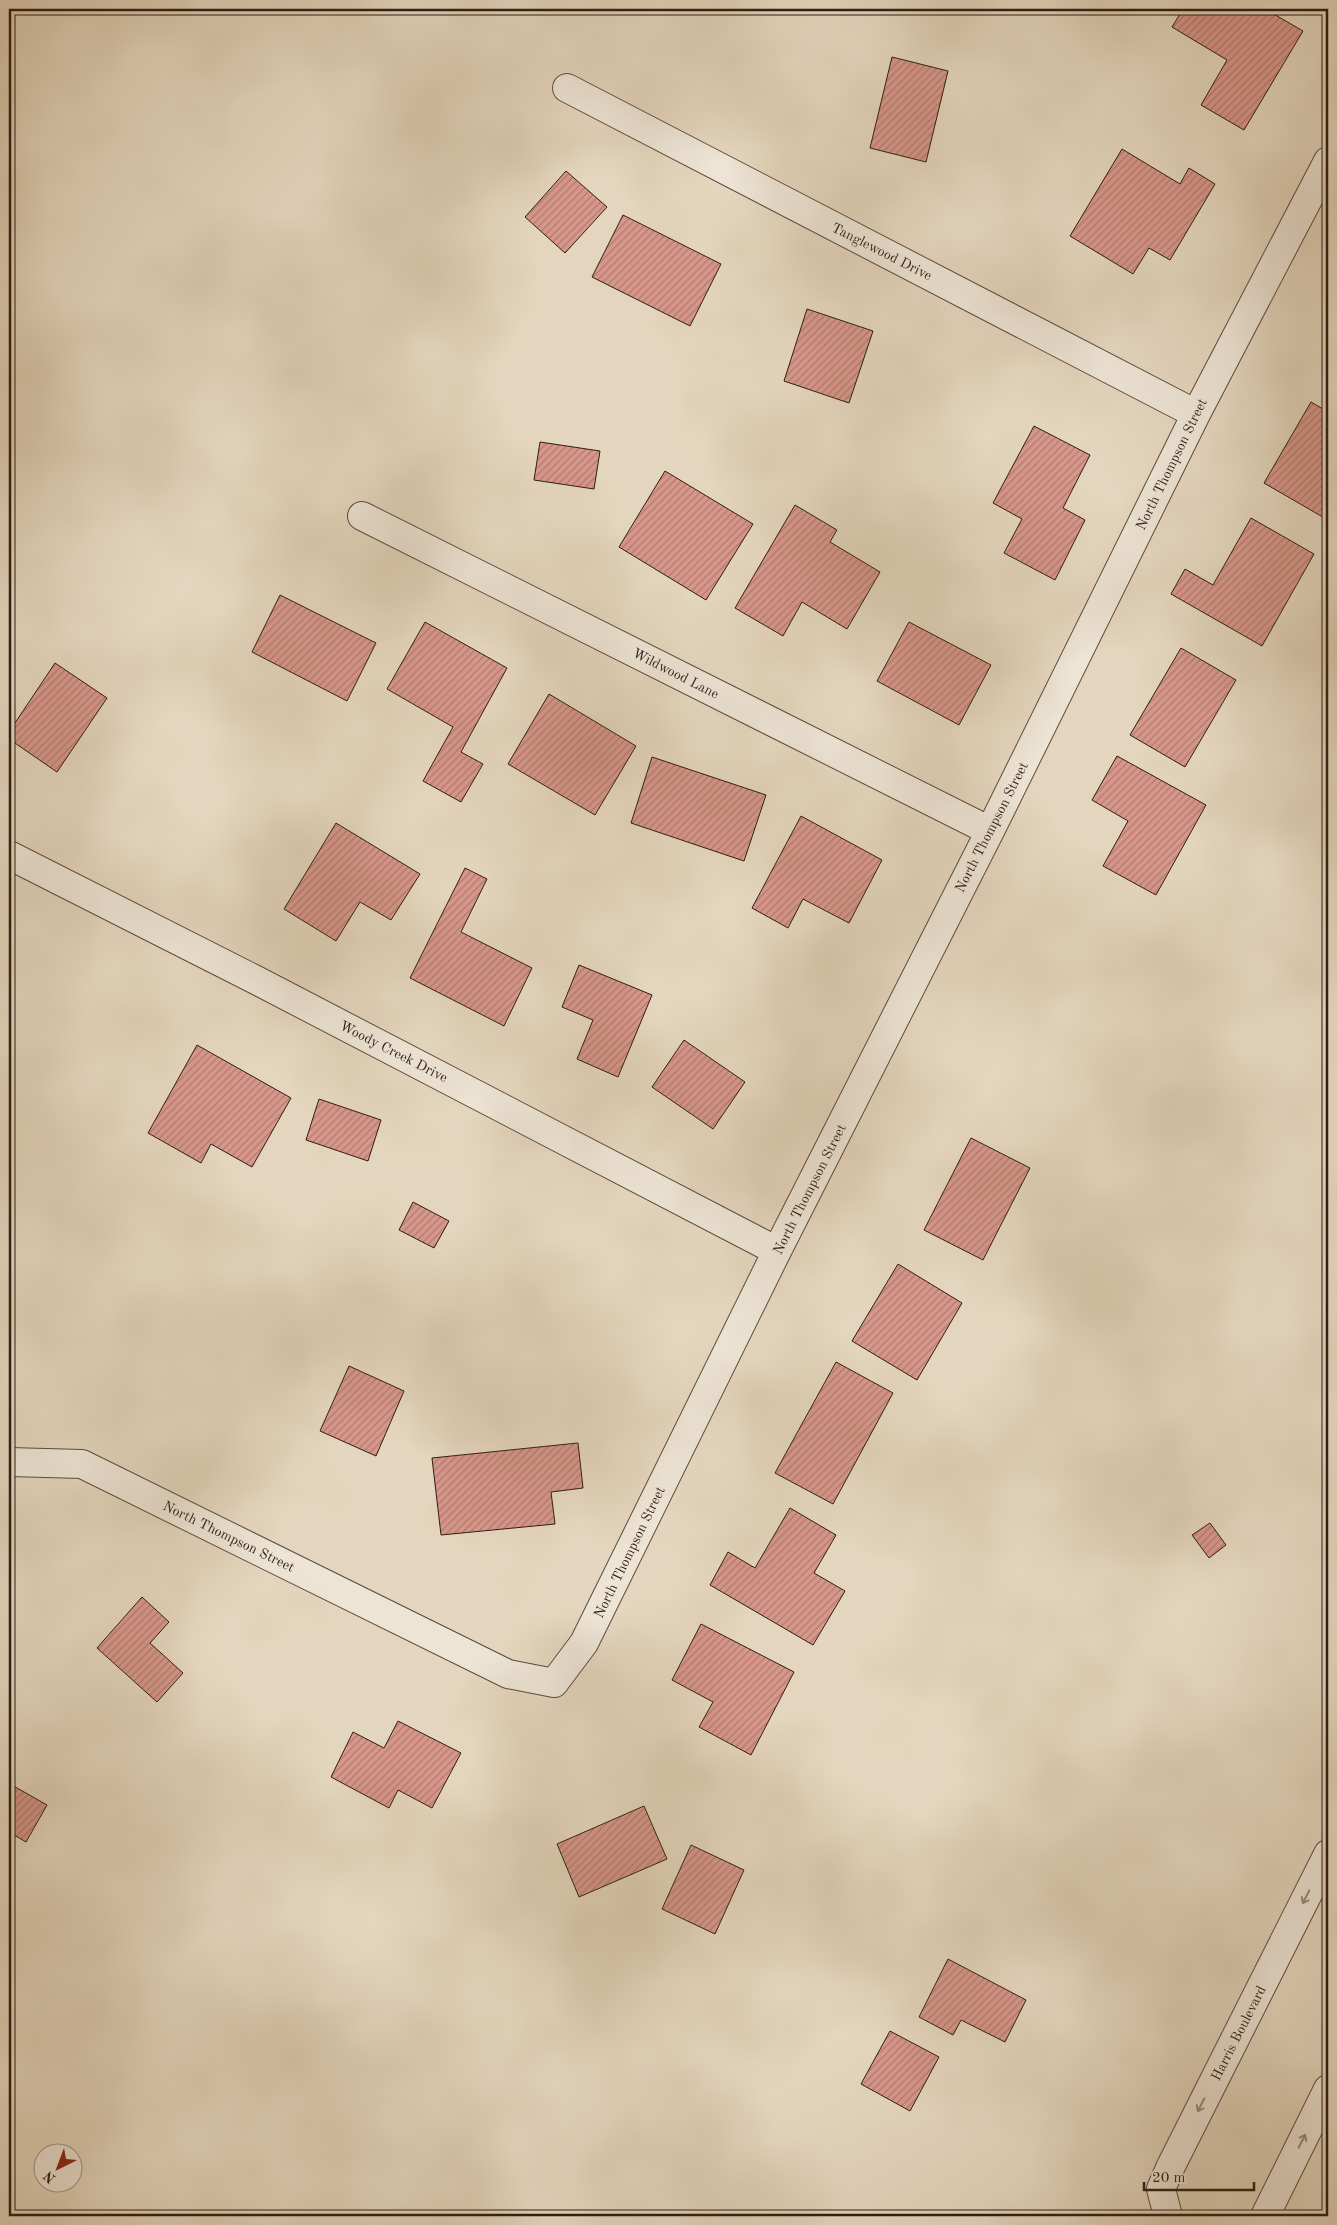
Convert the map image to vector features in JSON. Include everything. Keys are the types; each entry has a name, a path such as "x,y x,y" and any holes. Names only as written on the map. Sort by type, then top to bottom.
{"street":[{"name":"Tanglewood Drive","path":"567,88 1196,414"},
{"name":"North Thompson Street","path":"9,1462 82,1464 508,1674 554,1683 584,1643 777,1251 990,831 1196,414 1328,161"},
{"name":"Wildwood Lane","path":"362,516 990,831"},
{"name":"Woody Creek Drive","path":"9,855 254,979 777,1251"},
{"name":"Harris Boulevard","path":"1168,2216 1161,2189 1170,2168 1328,1854"},
{"path":"1265,2216 1328,2089"}],"building":[{"path":"1183,9 1265,9 1303,31 1244,130 1201,105 1227,60 1172,27"},
{"path":"892,57 948,71 926,162 870,148"},
{"path":"1122,149 1180,184 1189,168 1215,184 1170,260 1149,248 1133,274 1070,236"},
{"path":"566,171 607,207 565,253 525,217"},
{"path":"623,215 721,264 690,326 592,277"},
{"path":"807,309 873,331 849,403 784,381"},
{"path":"1311,402 1328,412 1328,520 1264,483"},
{"path":"1034,426 1090,455 1063,508 1085,520 1055,580 1004,553 1022,519 993,503"},
{"path":"540,442 600,451 594,489 534,480"},
{"path":"665,471 753,524 706,600 619,547"},
{"path":"795,505 837,530 830,542 880,572 847,629 802,602 783,636 735,608"},
{"path":"1251,518 1314,554 1262,646 1171,594 1185,569 1213,585"},
{"path":"280,595 376,643 347,701 252,652"},
{"path":"425,622 507,668 461,752 483,764 461,802 423,781 453,727 387,689"},
{"path":"909,622 991,665 959,725 877,681"},
{"path":"1181,648 1236,680 1185,767 1130,735"},
{"path":"55,663 107,698 57,772 9,739 9,732"},
{"path":"549,694 636,746 595,815 508,764"},
{"path":"1117,756 1206,805 1156,895 1103,866 1128,821 1092,800"},
{"path":"652,757 766,795 744,861 631,823"},
{"path":"801,816 882,860 849,923 803,899 788,928 752,908"},
{"path":"336,823 420,874 391,920 360,902 336,941 284,909"},
{"path":"465,868 487,879 461,932 532,968 504,1026 410,978"},
{"path":"579,965 652,995 618,1077 577,1059 593,1020 562,1007"},
{"path":"684,1040 745,1082 713,1129 652,1087"},
{"path":"197,1045 291,1098 252,1167 211,1144 201,1163 148,1133"},
{"path":"319,1099 381,1120 368,1161 306,1140"},
{"path":"971,1138 1030,1168 983,1260 924,1230"},
{"path":"413,1202 449,1221 434,1248 399,1230"},
{"path":"898,1264 962,1303 917,1380 852,1341"},
{"path":"836,1362 893,1393 833,1504 775,1473"},
{"path":"349,1366 404,1391 376,1456 320,1431"},
{"path":"578,1443 583,1488 551,1492 555,1524 441,1535 432,1458"},
{"path":"790,1508 836,1535 814,1573 845,1591 813,1645 710,1585 728,1552 755,1568"},
{"path":"1210,1523 1226,1545 1209,1558 1192,1535"},
{"path":"142,1597 169,1622 150,1643 183,1673 157,1702 97,1648"},
{"path":"701,1624 794,1672 751,1755 699,1727 713,1702 672,1680"},
{"path":"398,1721 461,1753 432,1808 398,1790 389,1808 331,1777 353,1732 384,1748"},
{"path":"10,1784 47,1805 26,1842 9,1832"},
{"path":"644,1806 667,1859 579,1897 557,1844"},
{"path":"691,1845 744,1870 715,1934 662,1909"},
{"path":"948,1959 1026,2000 1005,2042 961,2020 953,2035 919,2017"},
{"path":"890,2031 939,2057 910,2111 861,2084"}]}
